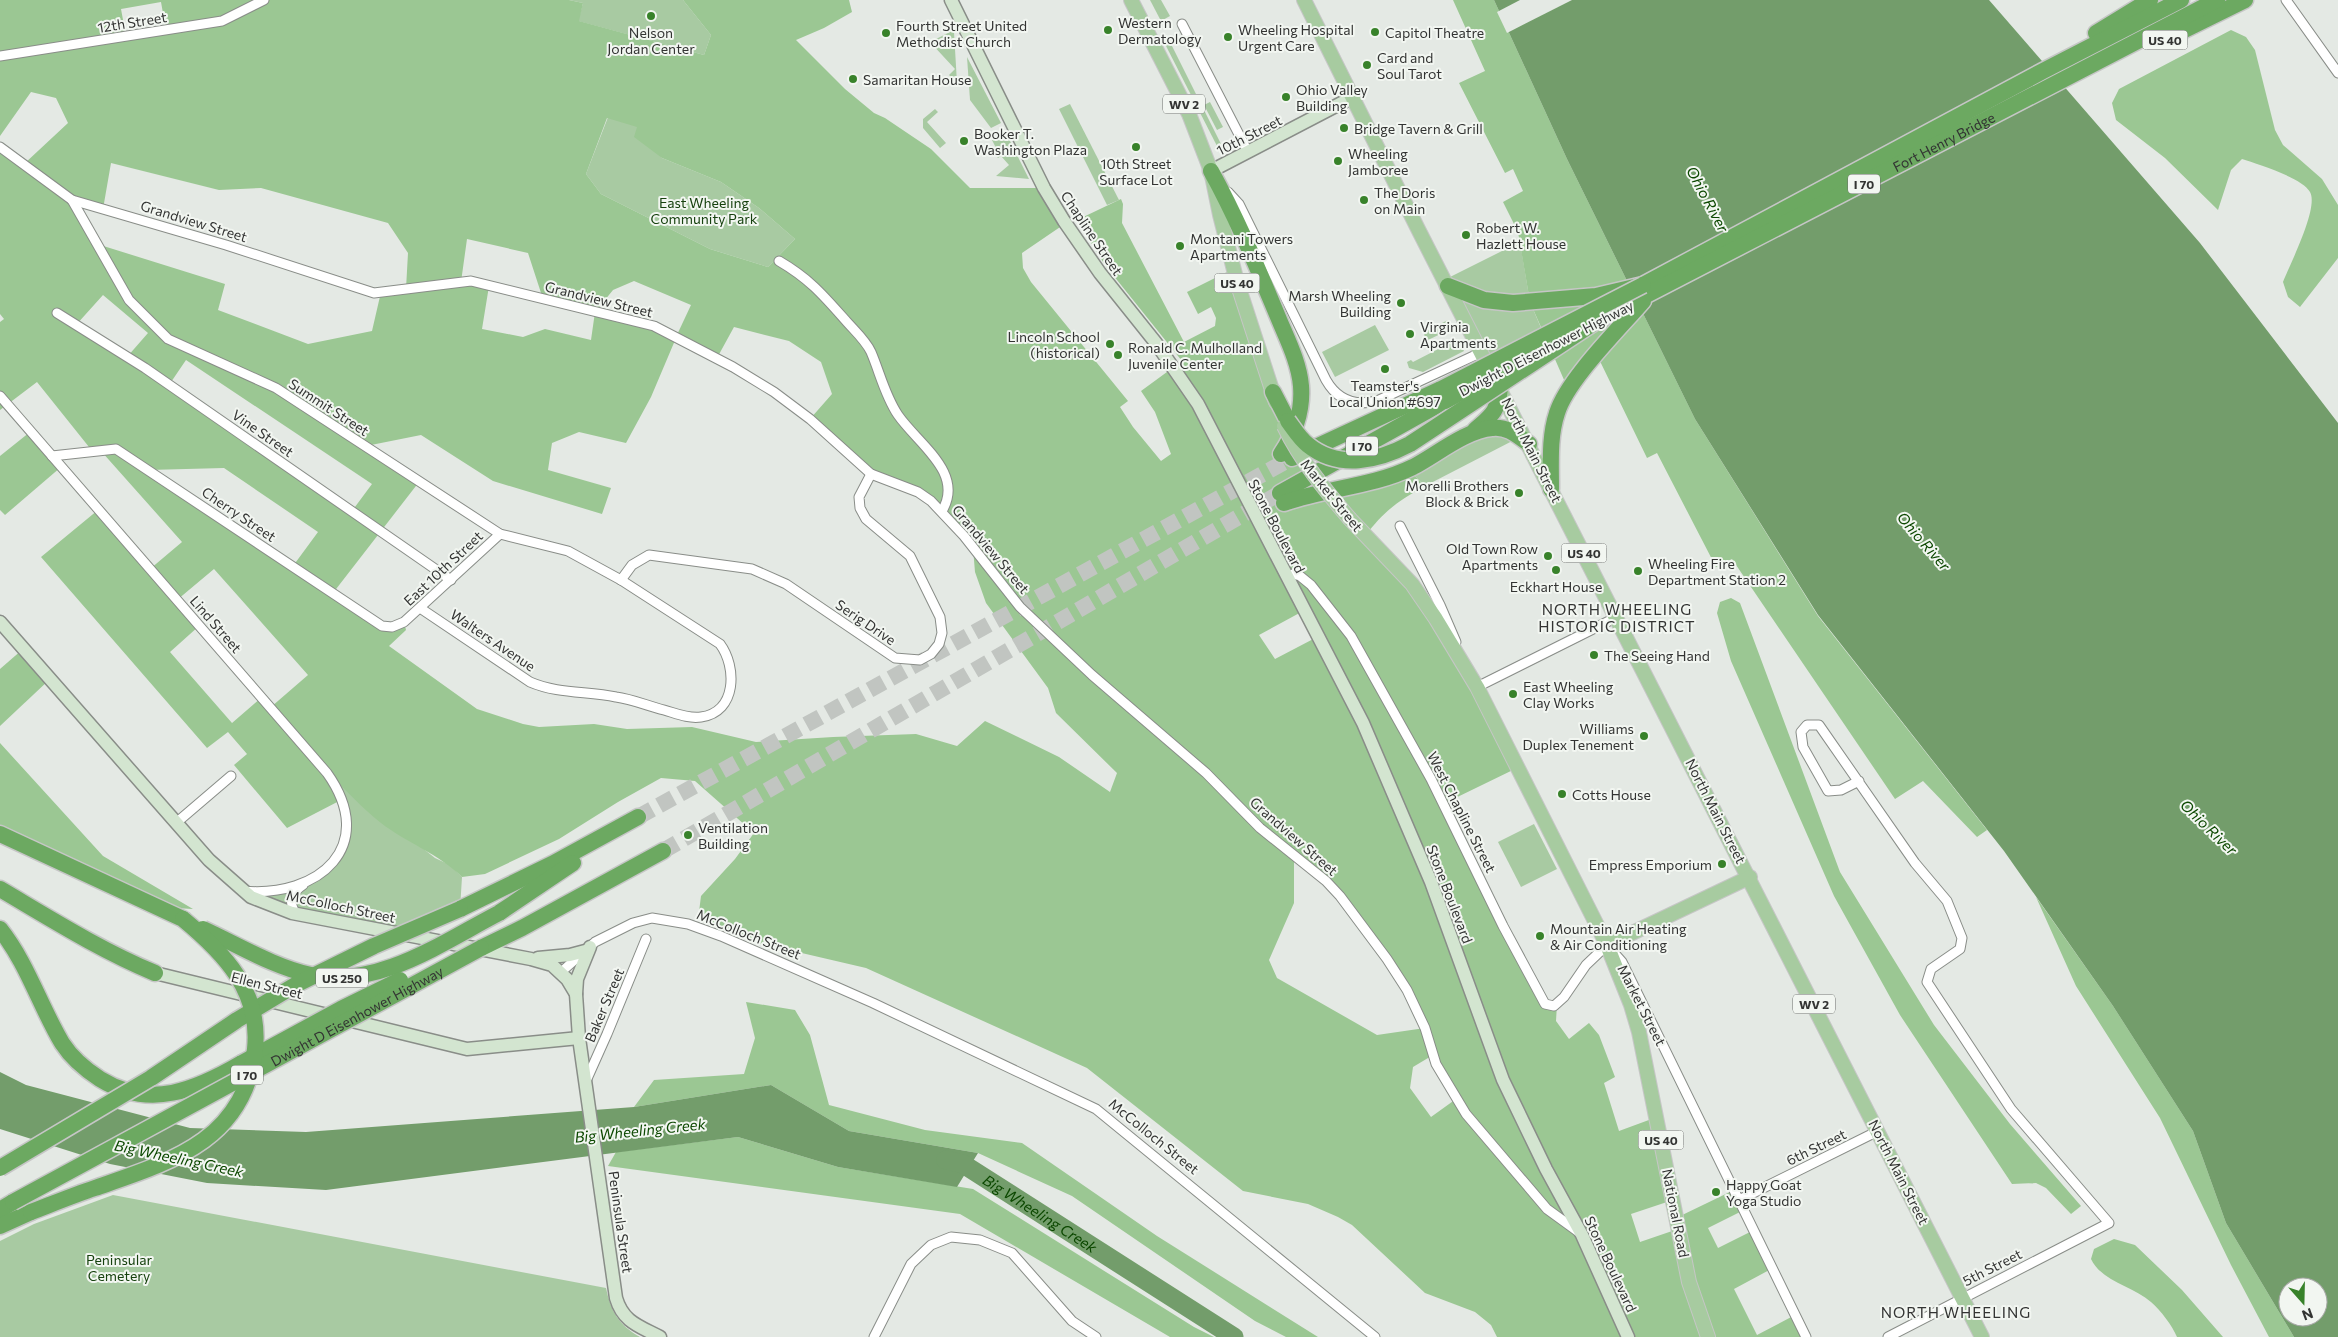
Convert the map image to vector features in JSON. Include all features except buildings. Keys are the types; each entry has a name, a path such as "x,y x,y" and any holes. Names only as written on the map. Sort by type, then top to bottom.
{"highway":[{"path":"2043,71 2080,44 2150,0"},
{"name":"I 70","path":"2043,71 2182,0"},
{"name":"I 70","path":"2081,71 2217,0"},
{"name":"US 40","path":"2081,71 2165,40 2245,0"},
{"name":"Fort Henry Bridge","path":"1645,290 2043,71"},
{"name":"Fort Henry Bridge","path":"1645,290 2081,71"},
{"name":"I 70","path":"1211,171 1243,232 1296,361 1301,384 1299,414 1286,456 1443,395"},
{"path":"1448,286 1484,300 1513,303 1645,290"},
{"name":"US 40","path":"1551,489 1551,450 1554,426 1562,400 1645,290"},
{"name":"Dwight D Eisenhower Highway","path":"1443,395 1598,320 1645,290"},
{"name":"Dwight D Eisenhower Highway","path":"1443,395 1645,290"},
{"path":"1273,392 1286,424 1309,446 1333,458 1358,461 1381,457 1410,444 1598,320"},
{"path":"1472,434 1494,413 1498,406 1500,387"},
{"name":"I 70","path":"1443,395 1282,498 1382,480 1412,467 1472,434"},
{"path":"1472,434 1484,429 1500,428 1514,432 1529,444"},
{"name":"US 250","path":"0,834 286,968 312,975 337,978 365,975 388,968 499,913 638,817 552,864 460,909 374,946 297,984 237,1020 151,1078 0,1168"},
{"name":"Dwight D Eisenhower Highway","path":"6,1206 663,851"},
{"path":"0,882 26,905"},
{"path":"0,889 114,956 155,973"},
{"path":"0,1226 31,1212 149,1170 181,1154 213,1133 233,1113 246,1090 253,1069 256,1039 248,997 230,964 212,944 183,920"},
{"name":"US 250","path":"0,930 16,953 63,1044 81,1065 114,1088 142,1095 181,1092 208,1082 350,1004 412,975 481,948"}],"main road":[{"name":"WV 2","path":"1131,0 1189,114 1211,171"},
{"name":"North Main Street","path":"1304,0 1982,1337"},
{"name":"US 40","path":"1211,171 1237,282 1273,392"},
{"name":"Market Street","path":"1286,424 1295,449 1323,488 1412,584 1474,682 1607,945"},
{"path":"1607,945 1750,877"},
{"name":"National Road","path":"1607,945 1631,1005 1639,1032 1689,1282 1708,1337"}],"street":[{"name":"12th Street","path":"0,56 222,21 264,0"},
{"name":"Chapline Street","path":"951,0 1044,188 1100,273 1180,377 1198,404 1230,468"},
{"path":"2286,0 2338,73"},
{"path":"1182,24 1248,152"},
{"name":"10th Street","path":"1211,171 1353,98"},
{"name":"Grandview Street","path":"0,146 72,200 226,245 374,293 471,281 654,326 733,366 774,392 810,419 871,474 918,492 942,511 1020,607 1092,675 1206,773 1260,828 1326,881 1340,896 1387,959 1407,990 1425,1028 1436,1064 1466,1114 1547,1209 1582,1234"},
{"path":"1211,171 1239,204 1333,392 1344,400 1361,403 1379,400 1482,352"},
{"name":"Summit Street","path":"72,200 129,300 168,339 276,388 500,534 568,551 621,580"},
{"path":"779,261 798,272 817,287 870,350 890,402 945,474 950,494 942,511"},
{"name":"Vine Street","path":"57,313 145,368 451,580"},
{"name":"Lind Street","path":"0,396 277,714 336,785 343,799 345,841 335,860 326,871 309,880 276,890 257,892 241,890"},
{"name":"Cherry Street","path":"52,456 116,449 382,626 392,627 404,622"},
{"name":"Stone Boulevard","path":"1230,468 1370,739 1430,882 1503,1080 1542,1161 1582,1234 1628,1337"},
{"name":"Serig Drive","path":"621,580 632,565 649,555 662,555 752,568 786,584 895,658 920,660 931,654 940,644 942,633 940,617 910,556 866,518 860,508 859,497 871,474"},
{"name":"Market Street","path":"1400,526 1440,605 1474,682"},
{"name":"East 10th Street","path":"404,622 500,534"},
{"name":"West Chapline Street","path":"1286,576 1300,576 1311,585 1351,636 1426,772 1511,943 1545,1004 1554,1006 1561,1000 1580,972 1607,945"},
{"name":"Walters Avenue","path":"420,608 530,682 545,688 617,697 688,717 701,717 712,714 728,697 732,685 732,669 727,653 714,639 621,580"},
{"path":"1474,682 1617,617"},
{"name":"McColloch Street","path":"0,622 209,860 241,890 265,904 296,914 531,959 552,965 560,973 588,949 616,930 633,922 652,918 688,924 721,936 872,1003 1096,1109 1375,1337"},
{"path":"1819,724 1859,781 1841,790 1828,791 1803,747 1801,732 1807,725 1819,724"},
{"path":"176,823 231,776"},
{"name":"5th Street","path":"1859,781 1915,863 1947,902 1962,938 1960,949 1931,969 1927,982 2011,1110 2109,1223 1888,1337"},
{"name":"Lind Street","path":"296,914 291,904 293,894 309,880"},
{"name":"Baker Street","path":"586,1085 646,939"},
{"name":"Market Street","path":"1607,945 1622,962 1806,1337"},
{"path":"531,959 570,955 588,949"},
{"name":"Peninsula Street","path":"588,949 577,979 578,1038 620,1311 631,1322 660,1337"},
{"name":"Ellen Street","path":"155,973 467,1049 578,1038"},
{"path":"560,973 567,979 576,994"},
{"name":"6th Street","path":"1739,1200 1878,1132"},
{"path":"874,1337 911,1264 931,1245 951,1237 980,1240 1012,1253 1072,1321 1096,1337"}],"green space":[{"path":"569,0 683,0 711,35 704,55 578,21 583,3"},
{"path":"1150,0 1161,0 1170,16 1161,21"},
{"path":"954,30 957,83 949,75 955,69 930,42"},
{"path":"1168,38 1221,144 1217,146 1164,42"},
{"path":"967,57 1001,123 991,128 970,100"},
{"name":"East Wheeling Community Park","path":"617,94 662,158 721,182 759,208 795,239 768,267 710,249 601,194 586,174"},
{"path":"1210,102 1223,127 1217,130 1204,105"},
{"path":"1070,104 1119,200 1107,205 1059,109"},
{"path":"935,109 938,112 927,122 946,143 940,148 923,128 923,119"},
{"path":"1006,133 1029,179 996,176 1009,165 1001,156 998,158 992,151 996,148 992,140"},
{"path":"1520,242 1530,302 1544,335 1488,364 1444,280"},
{"path":"1448,320 1453,328 1428,340 1425,339 1424,332"},
{"path":"1375,325 1389,350 1335,377 1322,352"},
{"path":"1459,341 1464,351 1423,372 1409,368 1407,362 1411,360 1413,362 1452,342 1453,344"},
{"path":"1472,434 1520,437 1427,485 1421,482 1408,469"},
{"path":"327,773 435,858 450,865 462,877 460,909 407,932 292,913 257,892 269,891 325,871 347,828"},
{"path":"1534,824 1557,869 1521,887 1498,842"},
{"name":"Peninsular Cemetery","path":"113,1195 606,1288 613,1311 621,1323 640,1337 0,1337 0,1241 34,1224"}],"shaded area":[{"path":"0,0 569,0 583,3 579,21 704,55 711,35 683,0 849,0 852,12 824,28 796,40 845,89 874,113 885,118 931,149 970,188 1044,188 1066,223 1022,253 1023,268 1031,282 1128,401 1120,407 1133,427 1161,461 1171,454 1155,412 1141,391 1182,361 1105,265 1077,220 1121,199 1123,204 1122,223 1184,342 1215,326 1216,318 1211,307 1198,314 1187,292 1233,269 1273,392 1323,488 1408,469 1421,482 1427,485 1393,507 1379,519 1365,536 1412,584 1517,768 1443,804 1542,1000 1557,1004 1556,1021 1569,1039 1589,1023 1599,1035 1615,1077 1604,1083 1619,1131 1657,1117 1673,1200 1631,1214 1640,1242 1678,1229 1676,1218 1734,1190 1744,1210 1708,1228 1718,1248 1754,1230 1773,1268 1734,1289 1757,1335 1795,1315 1806,1337 1497,1337 1491,1325 1475,1312 1425,1293 1352,1225 1308,1204 1243,1191 1087,1068 866,968 754,942 711,922 699,912 701,896 735,859 754,833 695,781 661,778 559,839 485,874 462,877 433,855 381,823 330,775 343,799 287,828 234,765 247,754 228,732 207,748 41,557 98,510 150,569 182,542 101,451 93,452 37,382 0,410 0,322 4,319 0,314 0,147 24,164 68,123 56,98 31,92 0,136","holes":["161,2 166,30 126,36 121,9","607,118 637,127 634,137 662,158 721,182 759,208 795,239 768,267 710,249 601,194 586,174","111,163 219,190 261,188 388,223 408,253 406,289 381,292 372,331 308,344 218,310 225,284 97,244 73,200 103,209","467,239 528,253 543,299 595,312 591,340 545,329 523,337 482,329 489,286 461,282","634,281 691,305 676,337 596,311 613,290","103,295 148,333 127,357 76,325","734,327 789,341 821,362 832,394 810,419 871,474 931,501 973,548 975,572 986,603 1048,688 1056,713 1117,773 1110,792 1059,757 985,721 957,746 916,734 756,742 692,727 627,729 594,724 539,727 523,724 477,709 389,646 406,630 404,622 382,626 333,593 419,482 366,446 421,435 493,481 602,514 611,488 548,470 552,443 579,432 626,443 651,397 676,338 717,358","186,360 372,484 352,511 169,385","224,468 318,532 293,566 148,470","214,569 308,675 271,707 262,697 232,723 170,652 199,626 177,600","1305,610 1319,636 1275,659 1259,635","1294,858 1340,896 1418,1010 1425,1028 1377,1035 1277,978 1269,960 1294,903","1433,1055 1456,1099 1431,1117 1410,1088 1413,1067"]},
{"path":"1453,0 1494,0 1567,159 1695,419 1818,616 1987,830 1977,837 1923,781 1895,799 1732,559 1716,567 1657,453 1647,458 1597,355 1568,389 1530,302 1518,232 1503,202 1523,191 1513,169 1505,173 1459,83 1485,71"},
{"path":"2231,30 2246,37 2255,50 2275,130 2283,145 2322,179 2338,205 2338,258 2300,307 2288,297 2283,282 2311,210 2312,200 2310,192 2306,187 2279,172 2242,159 2231,170 2218,210 2165,158 2116,120 2112,103 2119,89"},
{"path":"30,432 61,467 5,515 0,510 0,456"},
{"path":"1731,598 1740,603 1840,872 1934,1025 2010,1124 2081,1206 2071,1214 2046,1188 2036,1183 2012,1184 1900,1015 1834,896 1731,661 1717,613 1720,602"},
{"path":"23,649 50,679 0,726 0,669"},
{"path":"0,743 103,856 193,909 156,907 0,834"},
{"path":"2036,897 2113,1006 2193,1131 2226,1223 2278,1310 2278,1327 2288,1327 2294,1337 2269,1337 2231,1265 2160,1118 2076,986"},
{"path":"746,1002 795,1010 810,1035 829,1105 925,1130 1022,1143 1157,1236 1318,1337 1286,1337 1255,1321 1072,1196 978,1153 849,1131 771,1085 634,1107 654,1080 744,1074 755,1038"},
{"path":"738,1137 838,1167 973,1189 1194,1327 1214,1337 1170,1337 960,1214 608,1166 616,1152"},
{"path":"2114,1239 2135,1245 2182,1290 2223,1337 2177,1337 2166,1318 2151,1302 2102,1273 2091,1259 2094,1249"}],"water":[{"name":"Ohio River","path":"1494,0 1989,0 2200,243 2338,423 2338,1337 2294,1337 2288,1327 2328,1327 2328,1277 2278,1277 2278,1310 2226,1223 2193,1131 2113,1006 2004,851 1818,615 1695,419 1567,159"},
{"path":"0,1072 26,1085 190,1128 306,1132 634,1107 771,1085 849,1131 978,1153 957,1187 838,1167 738,1137 326,1190 207,1183 110,1164 0,1129"}],"pier":[{"path":"1520,0 1572,0 1507,33 1497,12"}],"waterway":[{"name":"Big Wheeling Creek","path":"946,1160 963,1164 1234,1337"}],"tunnel":[{"path":"638,817 1292,458"},
{"path":"663,851 1280,493"}],"place":[{"name":"Nelson Jordan Center","path":"651,16"},
{"name":"Western Dermatology","path":"1108,30"},
{"name":"Capitol Theatre","path":"1375,32"},
{"name":"Fourth Street United Methodist Church","path":"886,33"},
{"name":"Wheeling Hospital Urgent Care","path":"1228,37"},
{"name":"Card and Soul Tarot","path":"1367,65"},
{"name":"Samaritan House","path":"853,79"},
{"name":"Ohio Valley Building","path":"1286,97"},
{"name":"Bridge Tavern & Grill","path":"1344,128"},
{"name":"Booker T. Washington Plaza","path":"964,141"},
{"name":"10th Street Surface Lot","path":"1136,147"},
{"name":"Wheeling Jamboree","path":"1338,161"},
{"name":"The Doris on Main","path":"1364,200"},
{"name":"Robert W. Hazlett House","path":"1466,235"},
{"name":"Montani Towers Apartments","path":"1180,246"},
{"name":"Marsh Wheeling Building","path":"1401,303"},
{"name":"Virginia Apartments","path":"1410,334"},
{"name":"Lincoln School (historical)","path":"1110,344"},
{"name":"Ronald C. Mulholland Juvenile Center","path":"1118,355"},
{"name":"Teamster's Local Union #697","path":"1385,369"},
{"name":"Morelli Brothers Block & Brick","path":"1519,493"},
{"name":"Old Town Row Apartments","path":"1548,556"},
{"name":"Eckhart House","path":"1556,570"},
{"name":"Wheeling Fire Department Station 2","path":"1638,571"},
{"name":"The Seeing Hand","path":"1594,655"},
{"name":"East Wheeling Clay Works","path":"1513,694"},
{"name":"Williams Duplex Tenement","path":"1644,736"},
{"name":"Cotts House","path":"1562,794"},
{"name":"Ventilation Building","path":"688,835"},
{"name":"Empress Emporium","path":"1722,864"},
{"name":"Mountain Air Heating & Air Conditioning","path":"1540,936"},
{"name":"Happy Goat Yoga Studio","path":"1716,1192"}],"district":[{"name":"NORTH WHEELING HISTORIC DISTRICT","path":"1617,618"},
{"name":"NORTH WHEELING","path":"1956,1312"}]}
